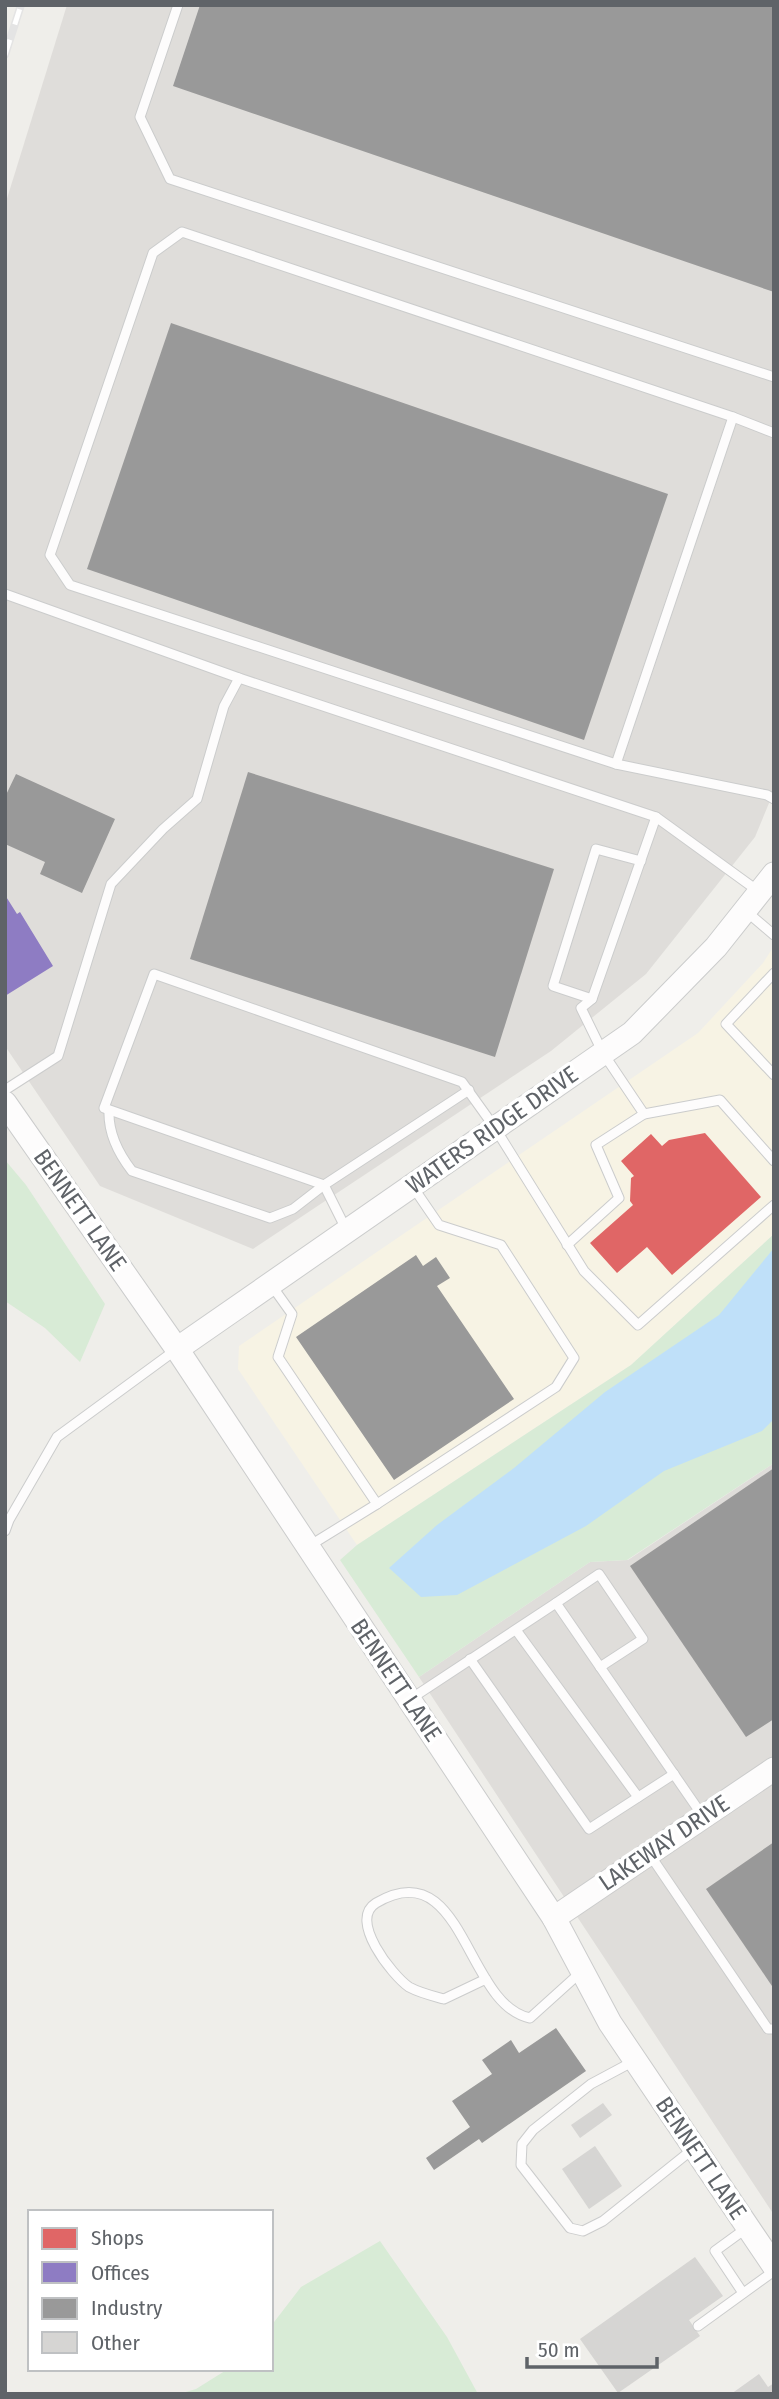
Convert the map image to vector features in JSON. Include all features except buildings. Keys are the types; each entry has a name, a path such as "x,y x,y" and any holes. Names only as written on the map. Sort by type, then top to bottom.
{"street":[{"name":"WATERS RIDGE DRIVE","path":"177,1349 632,1033 716,947 767,883"},
{"name":"BENNETT LANE","path":"5,1103 177,1349 554,1918 610,2023 774,2266"},
{"name":"LAKEWAY DRIVE","path":"554,1918 774,1769"}],"lane":[{"path":"178,5 140,117 170,179 774,377"},
{"path":"774,433 182,232 153,253 50,555 70,585 616,764 767,795 774,799"},
{"path":"616,764 733,417"},
{"path":"5,594 239,678 656,817 767,883"},
{"path":"5,1090 58,1056 111,884 163,828 197,799 224,706 239,678"},
{"path":"644,1114 603,1053 581,1008 592,999 656,817"},
{"path":"592,999 553,986 596,849 641,861"},
{"path":"745,911 774,935"},
{"path":"774,973 726,1024 774,1075"},
{"path":"347,1231 324,1185 104,1108 154,974 461,1082 495,1128 584,1272 638,1325 774,1205"},
{"path":"109,1110 108,1125 122,1158 132,1171 270,1218 293,1209 324,1185 468,1090"},
{"path":"567,1245 619,1198 596,1145 644,1114 720,1100 774,1161"},
{"path":"308,1547 556,1387 574,1358 500,1245 439,1225 412,1186"},
{"path":"271,1284 292,1314 278,1357 377,1504"},
{"path":"5,1531 57,1437 177,1349"},
{"path":"409,1700 599,1574 643,1639 600,1667"},
{"path":"556,1603 703,1816"},
{"path":"516,1630 638,1797"},
{"path":"470,1659 589,1829 674,1774"},
{"path":"649,1853 768,2029 774,2029"},
{"path":"486,1979 444,1999 408,1986 376,1950 368,1931 367,1916 372,1906 394,1894 413,1891 431,1899 452,1920 486,1979 517,2016 530,2018 583,1971"},
{"path":"635,2061 591,2084 533,2130 522,2144 521,2165 570,2228 583,2231 603,2221 694,2148"},
{"path":"743,2293 715,2251 748,2227"},
{"path":"698,2326 774,2271"}],"shaded area":[{"path":"67,5 774,5 774,791 755,837 646,974 551,1051 253,1249 100,1186 5,1046 5,205"},
{"path":"774,946 774,1234 631,1365 357,1545 238,1369 239,1346 698,1033 763,963"},
{"path":"774,1463 774,2215 419,1677 590,1562 628,1560"}],"green space":[{"path":"5,1160 26,1185 105,1304 80,1362 45,1328 5,1301"},
{"path":"774,1234 774,1463 627,1560 590,1562 419,1677 340,1560 357,1545 631,1365"},
{"path":"380,2241 447,2337 478,2394 179,2394 196,2389 225,2371 273,2371 273,2323 301,2287"}],"water":[{"path":"774,1248 774,1419 762,1431 664,1471 586,1526 457,1595 421,1597 389,1568 437,1525 514,1468 605,1392 719,1315"}],"railway":[{"path":"5,55 21,5"}]}
